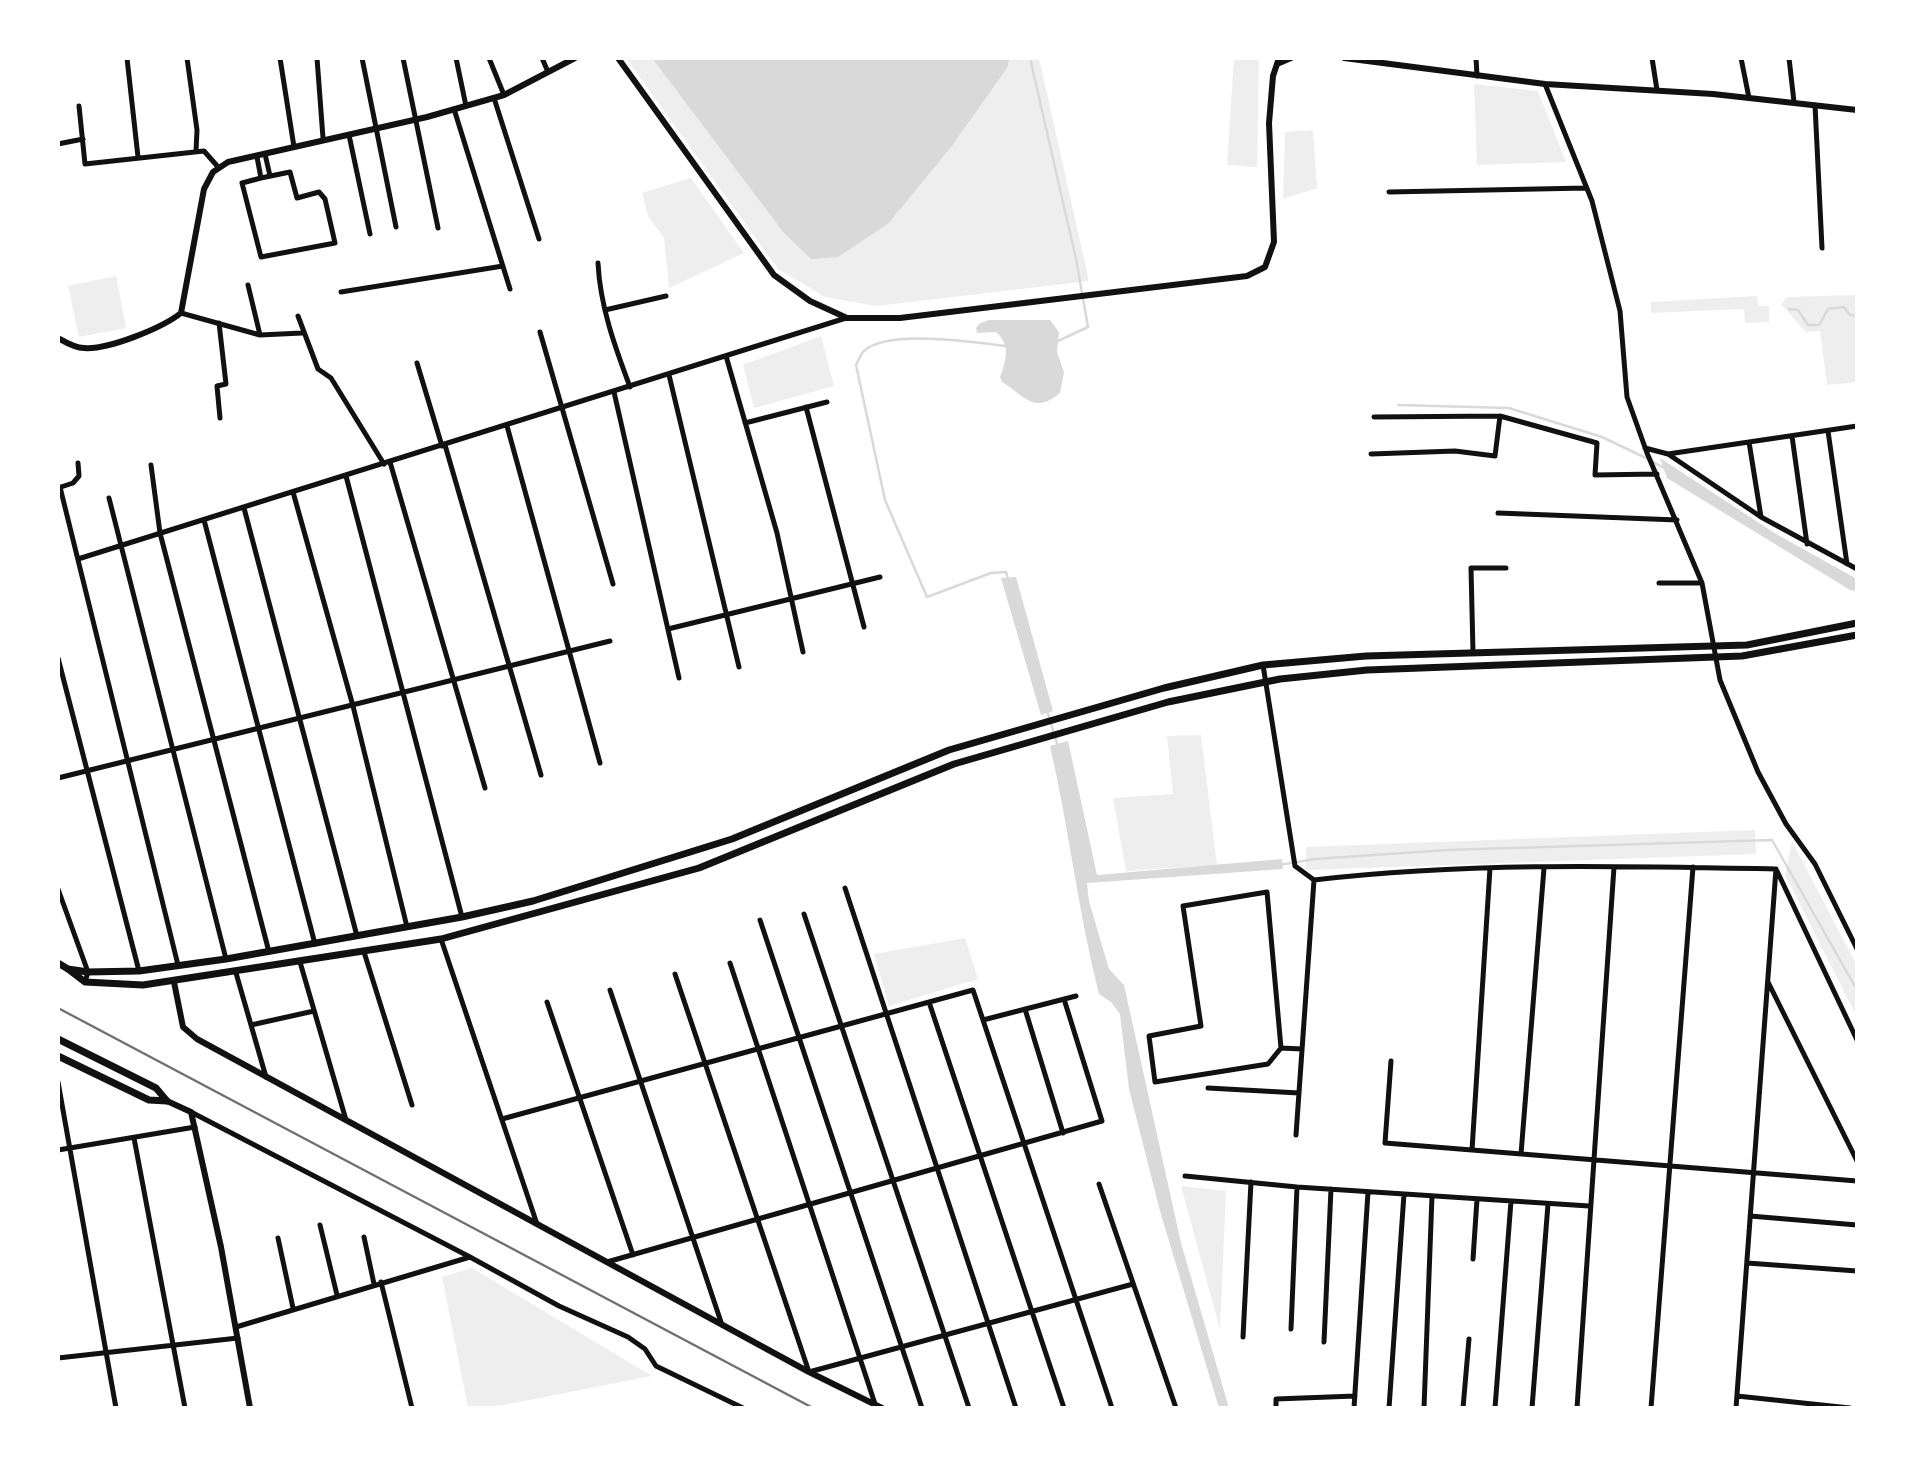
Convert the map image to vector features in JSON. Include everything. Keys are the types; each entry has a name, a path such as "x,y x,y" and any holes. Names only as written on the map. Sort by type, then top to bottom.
{"main road":[{"path":"68,969 88,972 139,971 226,959 462,917 573,890 732,839 949,750 1164,688 1263,665 1473,652 1755,645 1857,623"},
{"path":"58,963 85,982 143,985 236,973 441,939 581,903 699,868 904,782 1042,738 1168,702 1266,682 1367,670 1756,655 1857,635"},
{"path":"732,839 737,853"},
{"path":"174,982 178,965"},
{"path":"58,1039 156,1088 167,1101"},
{"path":"58,1056 149,1100 167,1101"}],"street":[{"path":"127,58 138,157"},
{"path":"187,58 197,130 196,151"},
{"path":"281,58 294,147"},
{"path":"317,58 323,138"},
{"path":"362,58 396,227"},
{"path":"403,58 438,228"},
{"path":"456,58 466,106"},
{"path":"489,58 504,95"},
{"path":"542,58 548,72"},
{"path":"58,338 85,349 138,336 167,325 181,313 204,189 213,172 228,162 257,157 323,138 349,135 414,120 494,98 575,58"},
{"path":"618,58 774,275 810,301 848,318"},
{"path":"78,559 848,318 900,318 1247,276 1265,267 1274,242 1269,123 1272,76 1278,61 1291,58"},
{"path":"1343,58 1545,84 1657,90 1857,110"},
{"path":"1476,58 1477,76"},
{"path":"1653,58 1657,90"},
{"path":"1741,58 1749,98"},
{"path":"1789,58 1794,102"},
{"path":"1545,84 1587,188 1620,311 1627,397 1646,451 1702,583 1720,680 1758,772 1786,824 1815,864 1857,948"},
{"path":"494,98 538,239"},
{"path":"1815,105 1822,248"},
{"path":"79,106 85,164 204,151 219,168"},
{"path":"454,109 510,289"},
{"path":"349,135 370,234"},
{"path":"58,144 83,139"},
{"path":"265,154 270,176"},
{"path":"257,157 261,178"},
{"path":"290,172 297,198 319,192 325,199 335,243 261,257 242,183 270,176 290,172"},
{"path":"1389,192 1587,188"},
{"path":"598,263 605,310 630,387"},
{"path":"341,292 503,266"},
{"path":"248,285 260,335"},
{"path":"605,310 666,296"},
{"path":"181,313 260,335 302,334"},
{"path":"298,316 302,334 318,369 331,378 387,463 455,681 485,788"},
{"path":"219,323 226,384 217,386 220,418"},
{"path":"540,332 613,584"},
{"path":"726,356 803,652"},
{"path":"417,363 444,445 541,775"},
{"path":"669,375 739,667"},
{"path":"614,392 679,678"},
{"path":"745,423 827,402"},
{"path":"806,407 864,627"},
{"path":"1374,417 1500,416 1597,443 1595,475 1656,473"},
{"path":"1371,454 1455,451 1495,456 1500,416"},
{"path":"507,426 600,763"},
{"path":"1646,451 1668,454 1857,426"},
{"path":"1828,431 1847,564"},
{"path":"1792,436 1808,544"},
{"path":"1749,442 1761,517"},
{"path":"1668,454 1761,517 1857,569"},
{"path":"78,463 79,476 73,483 59,487 178,965"},
{"path":"151,465 160,533 270,951"},
{"path":"346,476 462,917"},
{"path":"293,492 353,706 407,927"},
{"path":"109,498 226,959"},
{"path":"244,508 357,936"},
{"path":"1498,513 1677,520"},
{"path":"204,520 316,944"},
{"path":"1473,652 1471,568 1506,568"},
{"path":"668,629 880,577"},
{"path":"1659,583 1702,583"},
{"path":"58,778 610,641"},
{"path":"58,659 139,971"},
{"path":"1263,665 1295,866 1314,880 1405,871 1490,868 1776,869"},
{"path":"1577,1408 1614,867"},
{"path":"1651,1408 1693,867"},
{"path":"1472,1150 1490,868"},
{"path":"1521,1154 1544,868"},
{"path":"1736,1408 1776,869"},
{"path":"1776,869 1857,1040"},
{"path":"1296,1135 1314,880"},
{"path":"845,888 1016,1408"},
{"path":"58,889 88,972 85,982"},
{"path":"1267,892 1282,1048 1268,1064 1155,1082 1149,1036 1201,1026 1184,906 1267,892"},
{"path":"804,914 969,1408"},
{"path":"760,920 922,1408"},
{"path":"1849,933 1857,929"},
{"path":"441,939 537,1224"},
{"path":"364,952 412,1105"},
{"path":"300,962 346,1121"},
{"path":"730,963 878,1406"},
{"path":"236,973 266,1077"},
{"path":"675,974 809,1372"},
{"path":"1768,981 1857,1161"},
{"path":"174,982 183,1027 197,1039 809,1372 878,1406"},
{"path":"610,990 722,1325"},
{"path":"502,1119 973,990 1112,1408"},
{"path":"983,1020 1076,996"},
{"path":"607,1262 1102,1121 1064,999"},
{"path":"547,1002 633,1255"},
{"path":"929,1002 1064,1408"},
{"path":"1025,1009 1063,1133"},
{"path":"251,1025 314,1011"},
{"path":"1282,1048 1302,1049"},
{"path":"1391,1061 1385,1143 1857,1181"},
{"path":"58,1083 116,1408"},
{"path":"1208,1088 1299,1093"},
{"path":"167,1101 470,1257 559,1306 628,1337 645,1349 656,1366 743,1408"},
{"path":"191,1112 236,1327 250,1408"},
{"path":"58,1150 195,1127"},
{"path":"134,1138 185,1408"},
{"path":"1185,1176 1297,1187 1589,1206"},
{"path":"1243,1337 1251,1182"},
{"path":"1099,1184 1176,1408"},
{"path":"1291,1329 1297,1187"},
{"path":"1324,1342 1331,1189"},
{"path":"1354,1408 1368,1192"},
{"path":"1389,1408 1404,1194"},
{"path":"1424,1408 1432,1196"},
{"path":"1473,1259 1477,1199"},
{"path":"1495,1408 1511,1201"},
{"path":"1532,1408 1548,1203"},
{"path":"1750,1216 1857,1225"},
{"path":"320,1225 337,1295"},
{"path":"364,1237 412,1408"},
{"path":"278,1238 293,1308"},
{"path":"236,1327 470,1257"},
{"path":"1747,1263 1857,1271"},
{"path":"809,1372 1133,1284"},
{"path":"58,1358 238,1338"},
{"path":"1463,1408 1469,1339"},
{"path":"1276,1408 1276,1399 1355,1396"},
{"path":"1737,1396 1850,1408"},
{"path":"1319,1398 1319,1408"},
{"path":"1779,1400 1779,1408"}],"shaded area":[{"path":"626,58 652,58 783,232 811,259 889,223 952,146 1007,68 1010,58 1039,58 1089,281 876,306 825,297 778,269"},
{"path":"652,58 1010,58 1007,68 952,146 889,223 838,257 811,259 783,232"},
{"path":"1234,58 1259,60 1257,167 1227,165"},
{"path":"1474,84 1538,91 1566,162 1477,165"},
{"path":"1313,130 1317,188 1283,199 1285,132"},
{"path":"691,178 744,253 669,288 664,238 648,216 642,193"},
{"path":"116,276 126,328 79,337 68,286"},
{"path":"1857,295 1857,382 1827,385 1820,331 1806,332 1781,304 1788,297"},
{"path":"1757,296 1758,306 1769,306 1769,322 1745,323 1744,309 1651,313 1651,302"},
{"path":"989,320 1050,320 1059,332 1057,352 1064,372 1060,393 1043,403 1036,403 1002,382 1000,377 1006,353 1004,342 996,332 977,333 979,324"},
{"path":"821,336 834,386 754,408 743,365"},
{"path":"1660,458 1776,534 1857,579 1857,591 1850,590 1667,478"},
{"path":"1016,577 1053,711 1041,715 1001,578"},
{"path":"1201,735 1217,865 1126,871 1113,798 1173,794 1167,736"},
{"path":"1068,741 1097,875 1282,859 1283,869 1087,883 1089,901 1109,969 1124,985 1181,1243 1229,1408 1219,1408 1160,1211 1129,1089 1120,1014 1111,1002 1099,994 1050,746"},
{"path":"1755,830 1756,854 1306,870 1306,847"},
{"path":"1792,841 1857,966 1857,1017 1785,875"},
{"path":"965,938 978,979 889,1006 874,954"},
{"path":"1181,1186 1226,1191 1220,1330"},
{"path":"472,1268 652,1376 488,1408 468,1408 442,1277"}],"waterway":[{"path":"1030,58 1076,259 1088,327 1058,341"},
{"path":"1789,309 1798,310 1808,325 1819,325 1828,309 1844,307 1850,315 1857,316"},
{"path":"1005,346 932,339 892,340 875,344 864,351 856,365 885,500 927,597 991,573 1006,572 1008,579"},
{"path":"1398,405 1509,408 1602,437 1648,459"},
{"path":"1653,462 1666,469"},
{"path":"1047,710 1058,747"},
{"path":"1279,865 1315,859 1447,850 1772,840 1857,990"}],"railway":[{"path":"58,1008 813,1408"}]}
